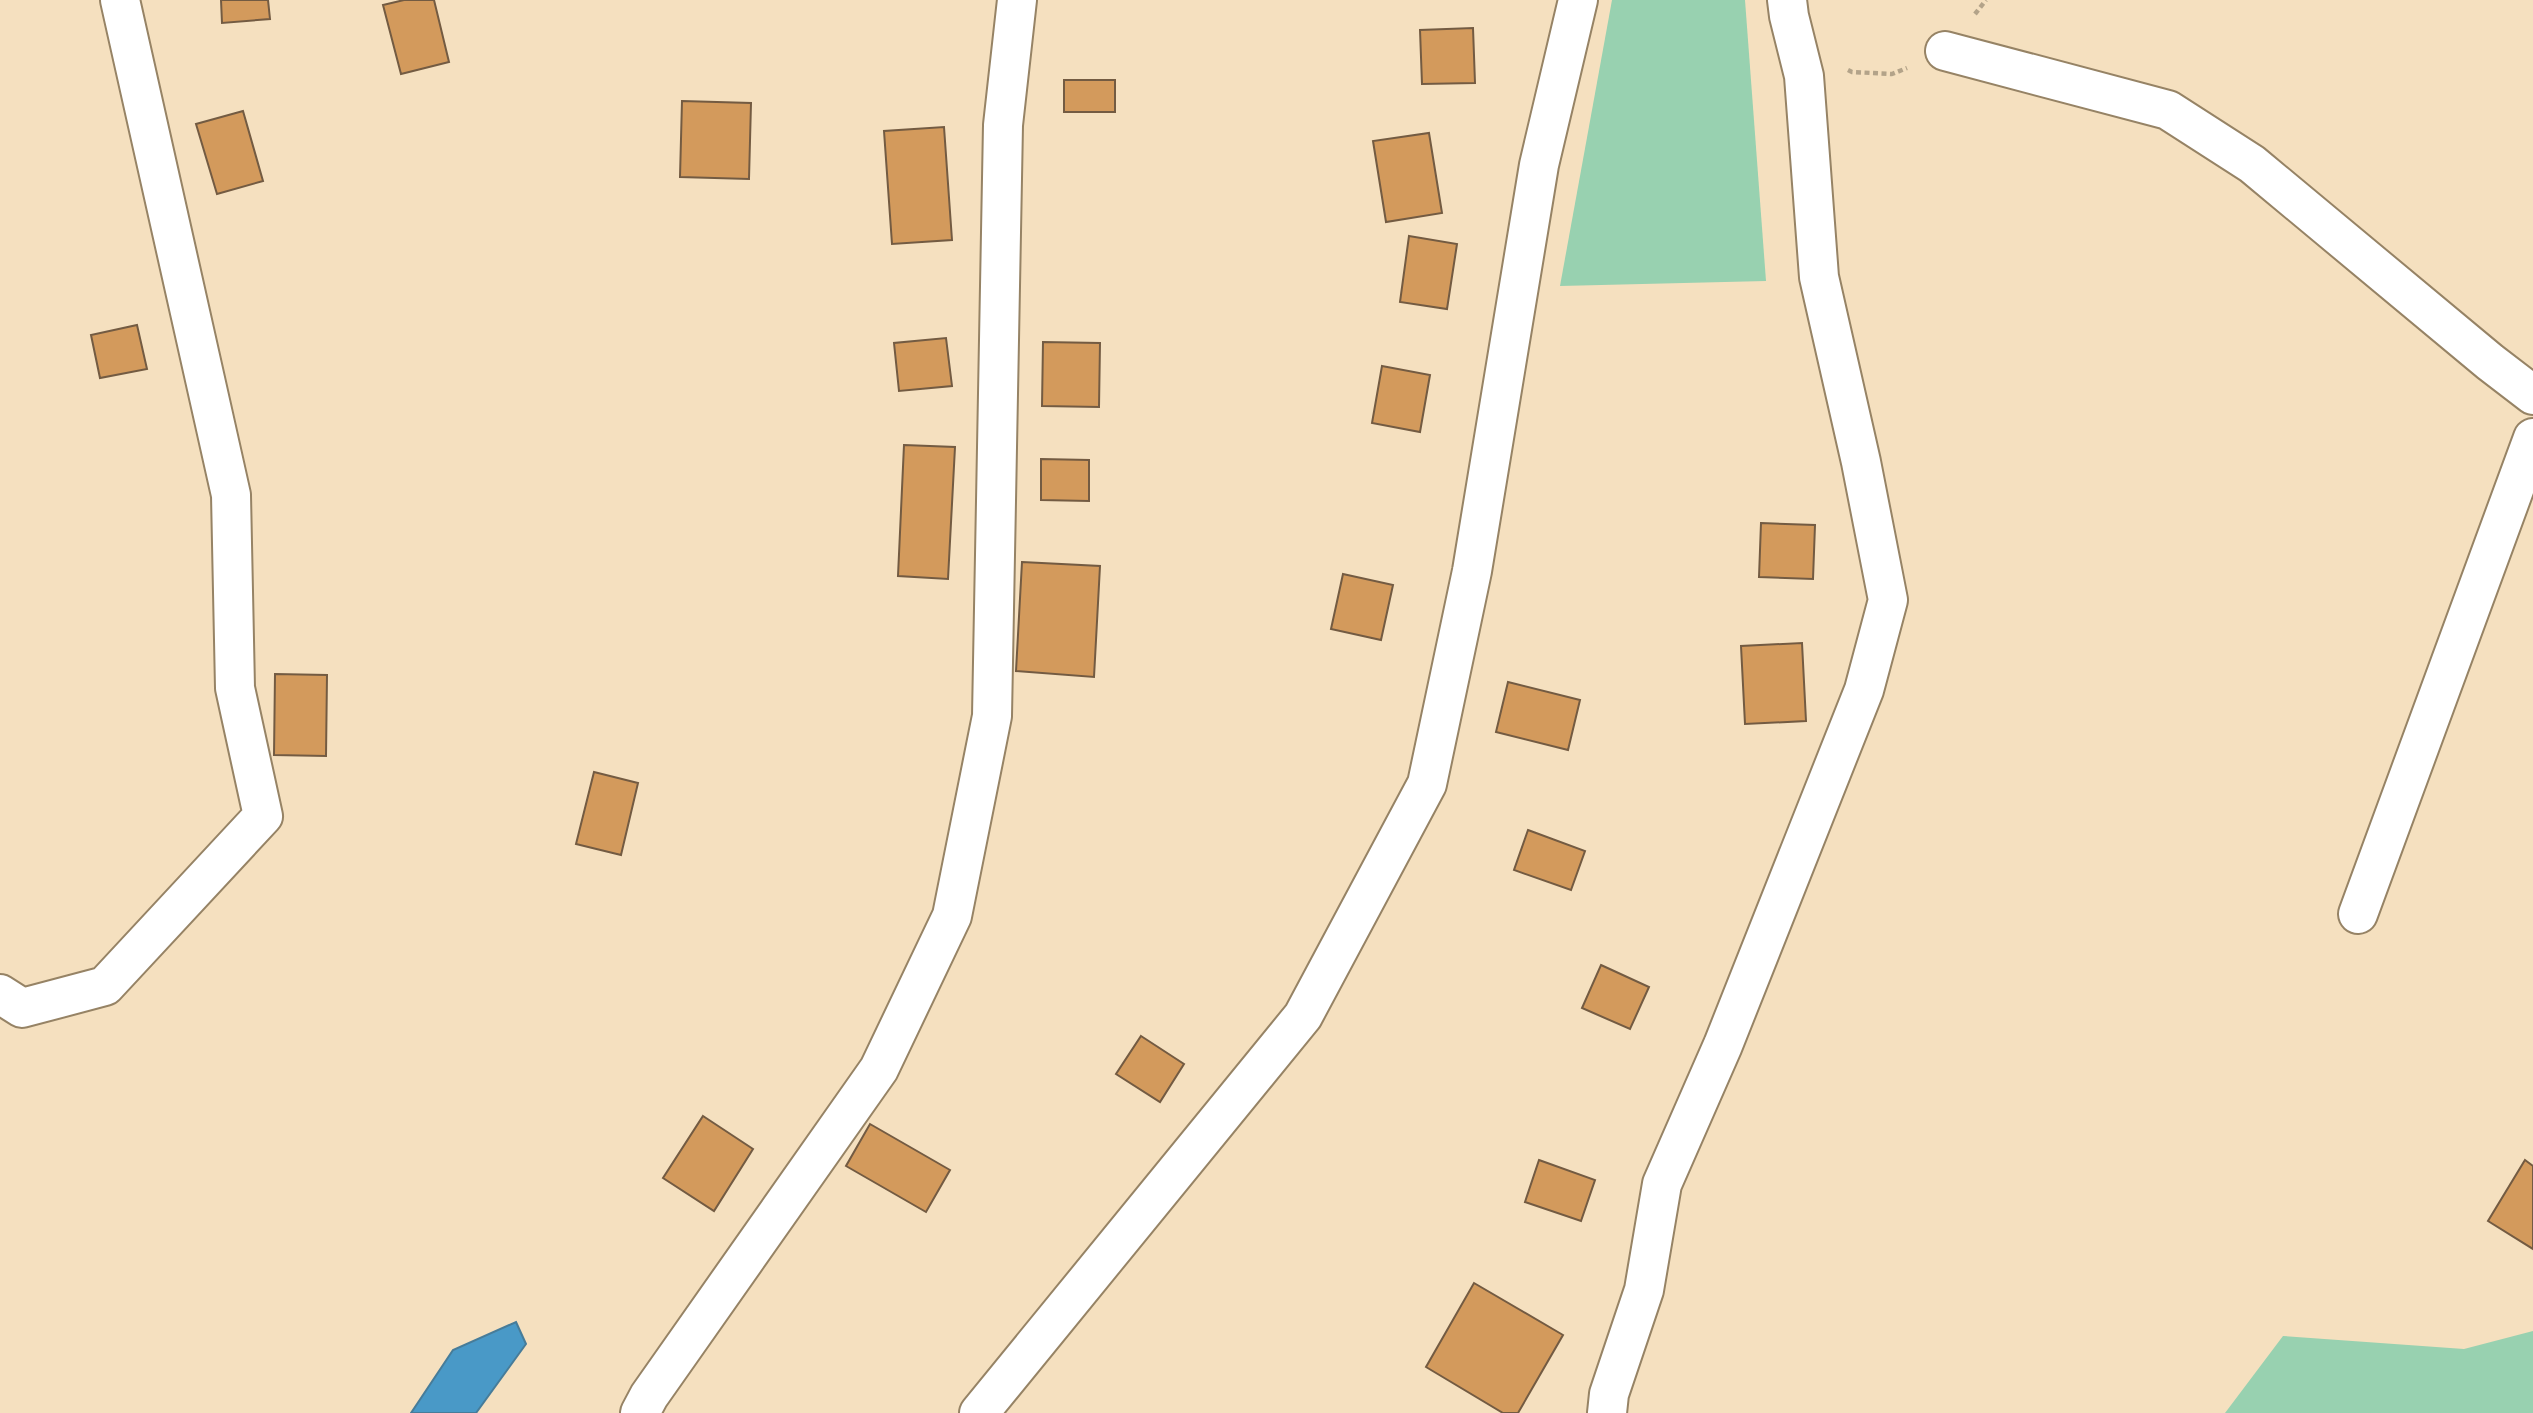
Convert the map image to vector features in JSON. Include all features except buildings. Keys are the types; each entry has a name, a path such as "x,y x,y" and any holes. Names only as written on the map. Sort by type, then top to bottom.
{"street":[{"path":"0,994 22,1008 105,986 264,816 235,688 231,495 120,0"},
{"path":"640,1413 649,1396 878,1069 953,916 992,716 1003,125 1017,0"},
{"path":"979,1413 1303,1016 1427,784 1472,571 1539,165 1578,0"},
{"path":"1606,1413 1609,1394 1644,1290 1662,1184 1723,1045 1864,690 1888,600 1861,462 1819,277 1804,76 1788,16 1787,0"},
{"path":"1945,51 2168,110 2252,164 2533,395"},
{"path":"2358,914 2533,439"}],"path":[{"path":"1843,67 1852,72 1892,74 1945,51 1986,0"}],"green space":[{"path":"1612,0 1745,0 1766,281 1560,286"},
{"path":"2533,1331 2533,1413 2225,1413 2283,1336 2464,1349"}],"water":[{"path":"516,1322 526,1344 476,1413 411,1413 453,1350"}]}
